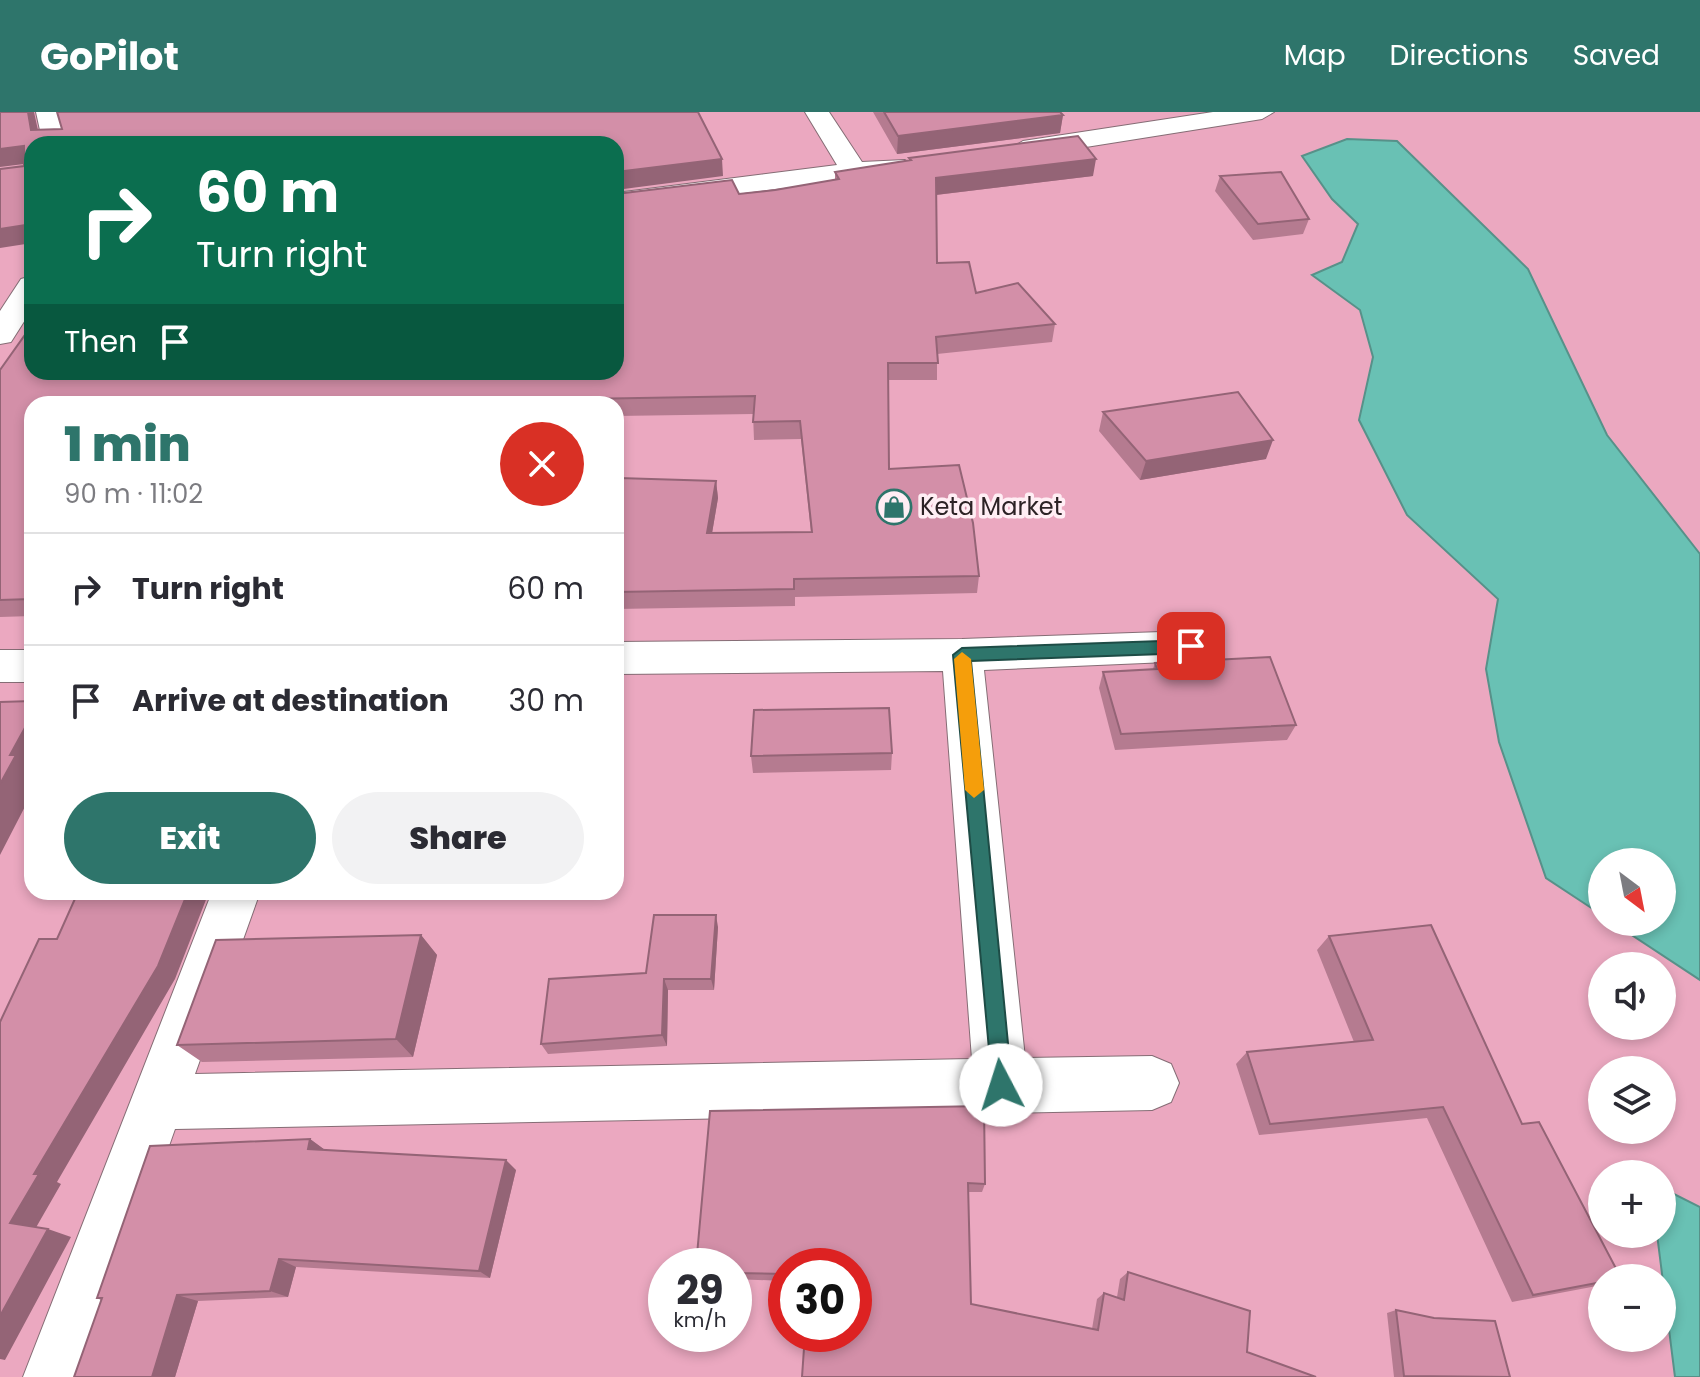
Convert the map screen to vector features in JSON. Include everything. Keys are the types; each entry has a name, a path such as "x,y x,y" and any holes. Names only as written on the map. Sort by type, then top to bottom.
{"street":[{"path":"48,112 54,136"},
{"path":"817,112 854,171"},
{"path":"1002,152 1262,112"},
{"path":"624,200 928,161"},
{"path":"0,335 24,298"},
{"path":"624,658 962,655 1191,646"},
{"path":"962,655 1001,1085"},
{"path":"0,666 24,666"},
{"path":"55,1377 233,900"},
{"path":"158,1102 1152,1083"}],"shaded area":[{"path":"0,112 1700,112 1700,1377 0,1377"},
{"path":"1347,139 1397,141 1528,269 1607,435 1700,554 1700,980 1676,964 1676,952 1658,952 1633,936 1676,936 1676,848 1588,848 1588,906 1546,878 1499,742 1486,669 1498,599 1407,515 1359,420 1373,357 1360,310 1312,275 1342,262 1358,224 1332,199 1302,156"},
{"path":"1676,1195 1700,1207 1700,1377 1675,1377 1672,1352 1676,1352 1676,1264 1661,1264 1659,1248 1676,1248"}],"building":[{"path":"0,112 28,112 31,130 62,129 57,112 698,112 722,159 624,171 624,136 24,136 24,146 0,149"},
{"path":"884,112 1060,112 1063,115 898,136"},
{"path":"1078,136 1096,159 936,178 937,263 969,262 976,293 1018,283 1055,324 936,337 938,363 888,363 889,469 959,465 973,523 979,576 794,579 794,589 624,592 624,478 716,481 707,533 812,532 800,421 753,422 755,396 24,396 24,599 0,600 0,370 24,336 24,380 624,380 624,193 732,180 739,194 775,190 839,179 835,172 911,160 909,158"},
{"path":"24,166 24,225 0,229 0,169"},
{"path":"1281,172 1309,219 1258,224 1220,176"},
{"path":"1238,392 1273,440 1146,461 1103,412"},
{"path":"1270,657 1296,725 1121,734 1103,672 1157,669 1155,663"},
{"path":"24,701 24,730 10,755 16,755 0,784 0,702"},
{"path":"889,708 892,753 751,756 754,710"},
{"path":"74,900 185,900 158,966 34,1174 39,1174 10,1223 48,1229 0,1316 0,1022 39,939 57,939"},
{"path":"654,915 716,915 711,979 664,979 662,1035 541,1044 549,979 646,973"},
{"path":"1431,925 1522,1124 1539,1122 1588,1215 1588,1248 1605,1248 1614,1264 1588,1264 1588,1285 1533,1295 1443,1107 1270,1124 1247,1052 1373,1040 1329,936"},
{"path":"421,935 396,1039 177,1045 216,940"},
{"path":"984,1106 985,1184 968,1183 971,1304 1098,1330 1104,1293 1124,1300 1128,1272 1250,1311 1247,1352 1316,1377 802,1377 804,1352 872,1352 872,1248 768,1248 768,1274 752,1273 752,1248 698,1248 710,1111"},
{"path":"310,1139 308,1149 506,1160 479,1271 279,1259 270,1291 177,1295 152,1377 74,1377 102,1298 97,1298 150,1146"},
{"path":"1396,1310 1434,1318 1495,1321 1510,1377 1404,1376"}],"slow traffic":[{"path":"962,659 974,790"}],"place":[{"name":"Keta Market","path":"894,507"}],"route":[{"path":"1001,1085 962,655 1191,646"}]}
